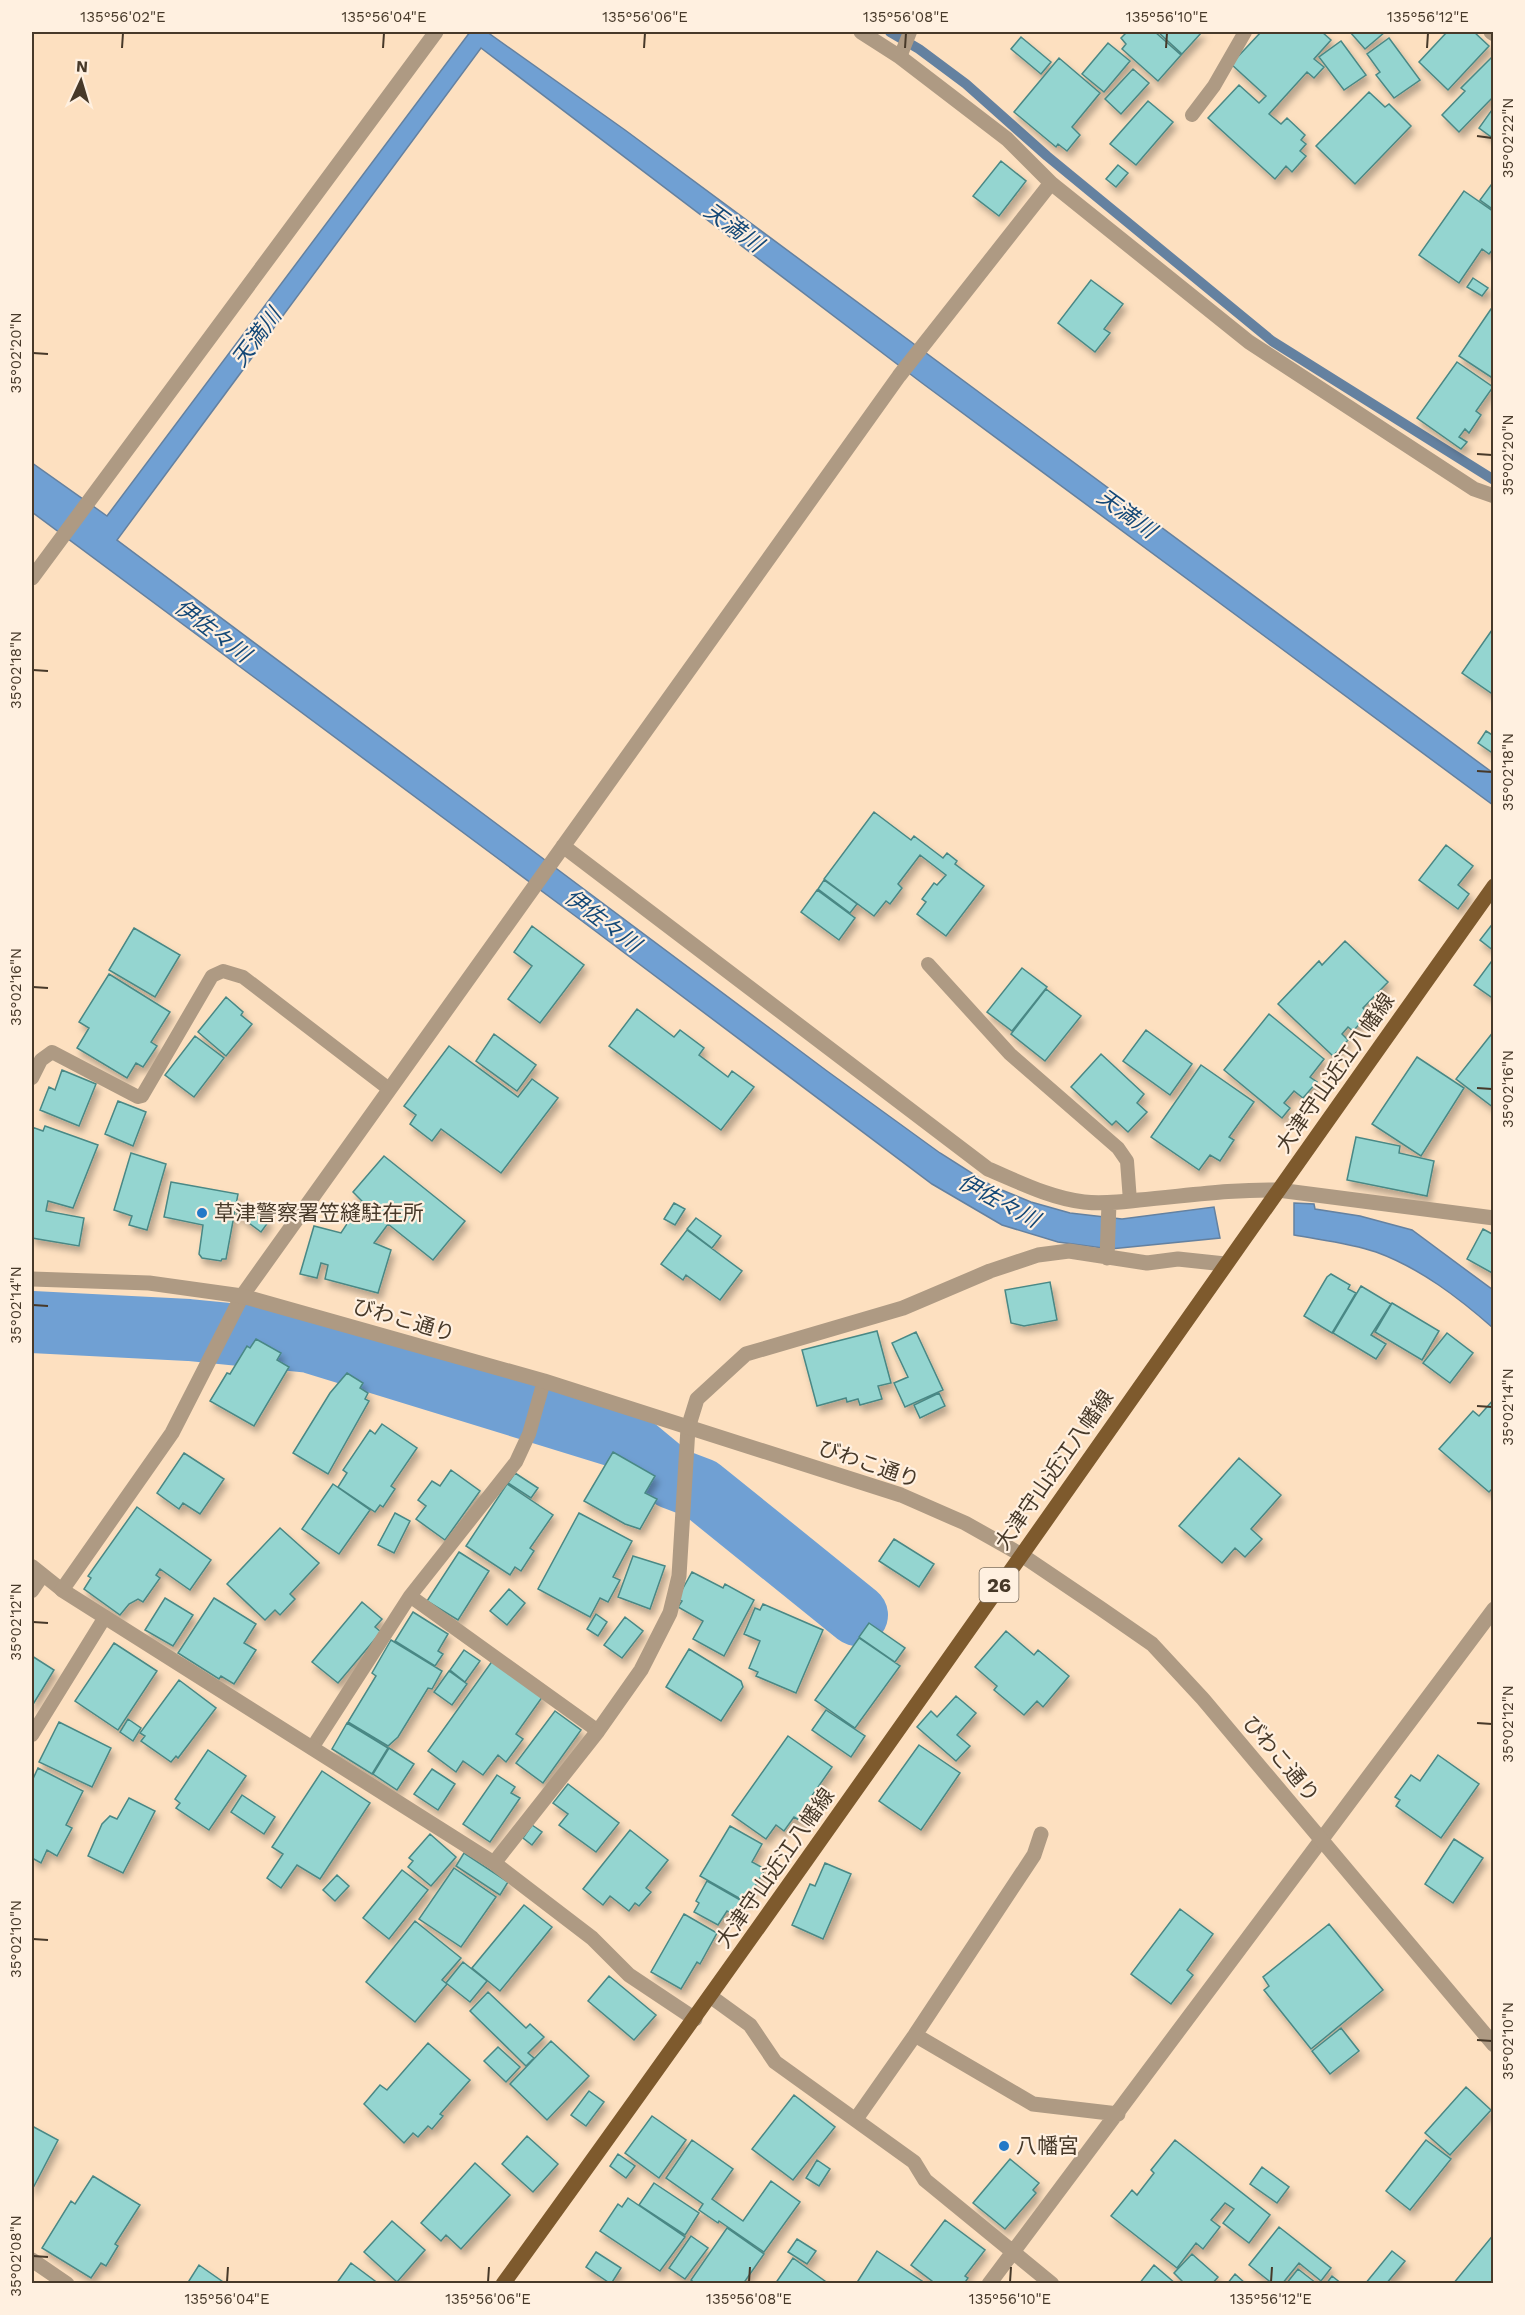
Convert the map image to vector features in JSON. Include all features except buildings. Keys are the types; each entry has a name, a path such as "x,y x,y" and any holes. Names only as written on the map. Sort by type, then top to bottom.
{"main road":[{"name":"大津守山近江八幡線","path":"503,2283 694,2019 1020,1554 1494,886"}],"street":[{"path":"32,578 436,32"},
{"path":"861,32 900,57 1007,139 1051,183 1249,342 1474,489 1494,496"},
{"path":"694,2019 629,1975 592,1938 494,1863 62,1590 172,1433 242,1296 899,376 1051,183"},
{"path":"561,849 988,1169 1041,1192 1109,1207 1130,1201 1242,1189 1278,1190 1494,1218"},
{"path":"1107,1254 1109,1207"},
{"path":"494,1863 598,1731 640,1670 670,1612 679,1576 688,1428 697,1399 746,1354 903,1308 990,1270 1038,1255 1069,1251 1107,1254 1147,1263 1178,1259 1225,1264"},
{"name":"びわこ通り","path":"32,1279 149,1283 242,1296 544,1381 901,1495 964,1523 1020,1554 1152,1644 1203,1699 1494,2045"},
{"path":"989,2283 1118,2114 1494,1609"},
{"path":"856,2119 915,2035 1034,1855 1041,1834"},
{"path":"710,1996 750,2025 775,2062 914,2162 925,2180 1052,2283"},
{"path":"915,2035 1033,2104 1118,2114"},
{"path":"32,2260 67,2283"}],"lane":[{"path":"900,57 910,32"},
{"path":"1192,115 1214,86 1245,32"},
{"path":"928,964 1011,1054 1118,1148 1127,1161 1130,1201"},
{"path":"32,1078 41,1060 52,1052 138,1097 142,1096 212,976 223,971 243,977 389,1089"},
{"path":"312,1748 410,1596 516,1462 529,1434 544,1381"},
{"path":"32,1566 62,1590"},
{"path":"32,1591 43,1575"},
{"path":"410,1596 598,1731"},
{"path":"32,1735 105,1617"}],"water":[{"path":"470,32 487,32 625,130 1493,773 1493,805 922,383 481,48 117,540 827,1071 940,1153 992,1186 1031,1202 1070,1213 1122,1219 1214,1207 1220,1238 1110,1249 1058,1242 1002,1225 932,1184 32,512 32,463 107,516"},
{"path":"1294,1203 1314,1204 1315,1209 1360,1216 1412,1230 1493,1290 1493,1328 1467,1306 1408,1266 1356,1246 1294,1235"}],"waterway":[{"path":"890,32 919,49 966,84 1047,156 1272,341 1494,480"},
{"path":"32,1322 189,1330 310,1342 625,1439 672,1478 701,1489 857,1615"}],"place":[{"name":"草津警察署笠縫駐在所","path":"202,1213"},
{"name":"八幡宮","path":"1004,2146"}],"water label":[{"name":"天満川","path":"734,227"},
{"name":"天満川","path":"256,337"},
{"name":"天満川","path":"1127,513"},
{"name":"伊佐々川","path":"213,630"},
{"name":"伊佐々川","path":"603,920"},
{"name":"伊佐々川","path":"999,1200"}]}
